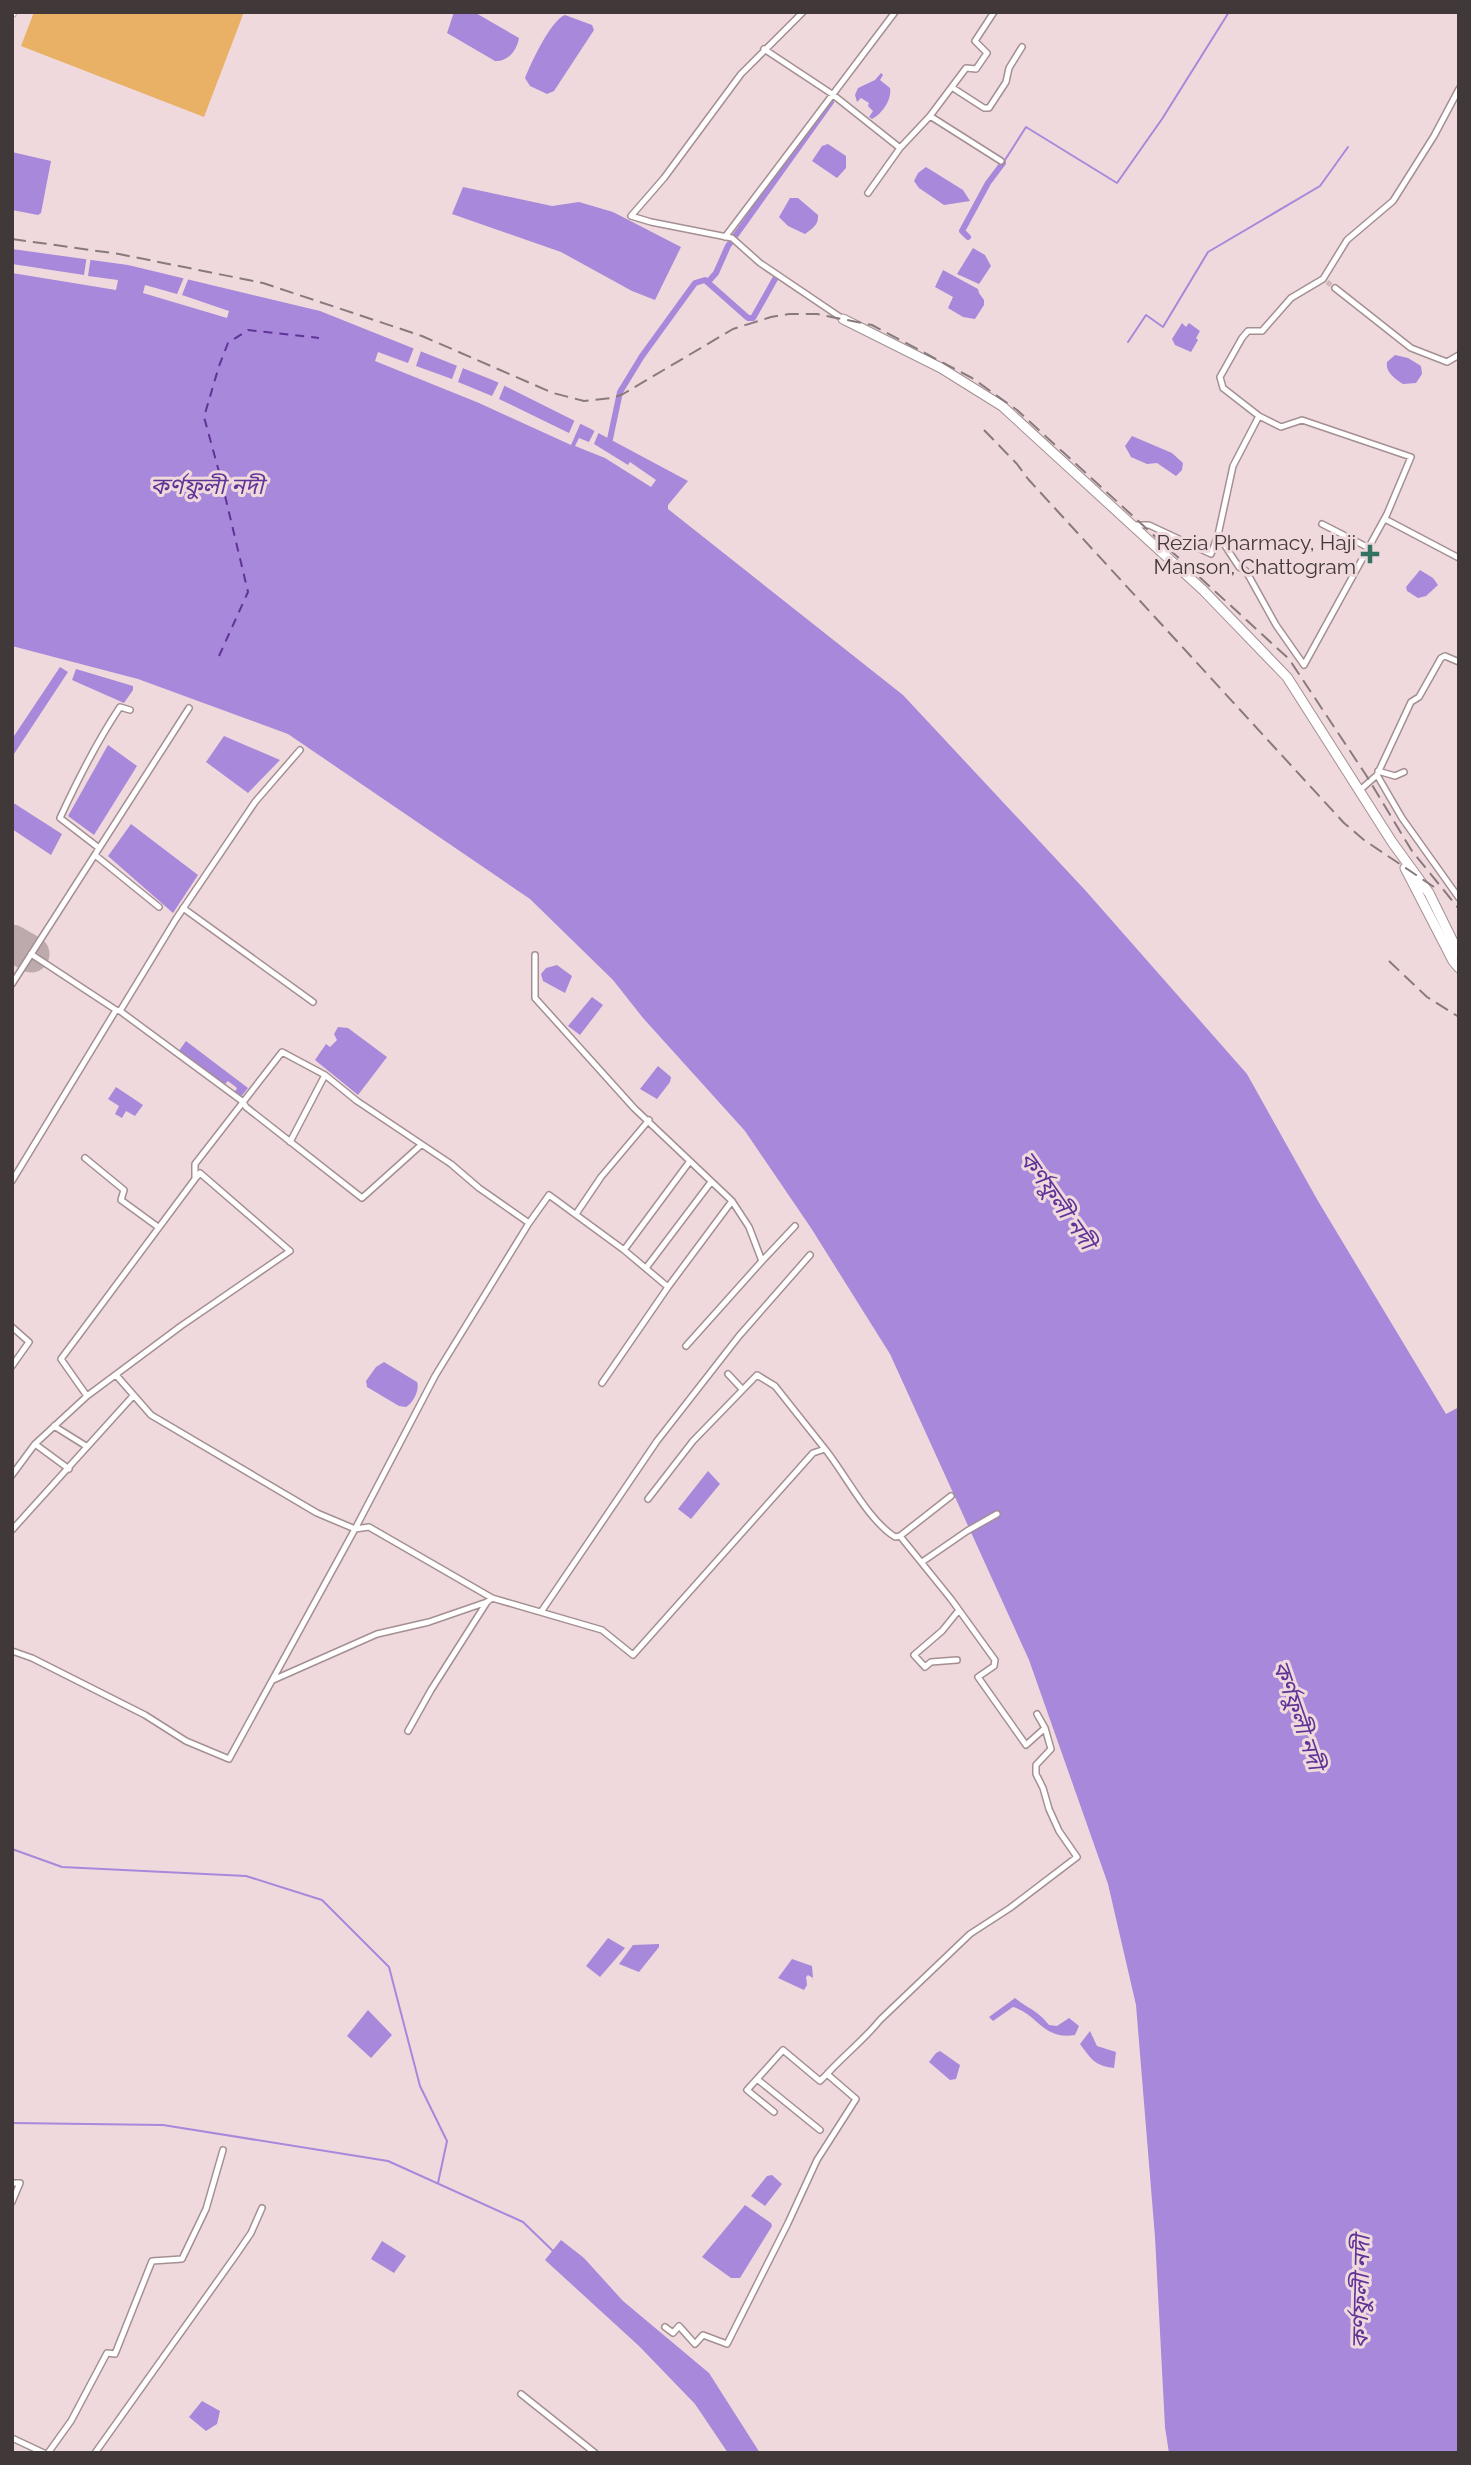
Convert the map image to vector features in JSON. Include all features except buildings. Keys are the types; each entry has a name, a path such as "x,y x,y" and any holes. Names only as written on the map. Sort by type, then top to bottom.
{"highway":[{"path":"843,320 941,368 1002,406 1204,591 1287,677 1392,842 1429,893 1459,954"},
{"path":"1392,842 1431,920 1459,968"}],"street":[{"path":"803,12 764,49 727,92 664,178 631,216 731,238 760,263 843,320"},
{"path":"731,238 832,94 864,56 895,12"},
{"path":"868,192 900,148 953,88 966,68 976,69 982,62 986,51 975,41 994,12"},
{"path":"953,88 984,108 989,107 1006,82 1009,68 1022,47"},
{"path":"764,49 832,94 900,148"},
{"path":"1218,536 1239,567 1246,571 1276,625 1304,665 1385,519 1411,457 1302,421 1282,427 1259,416 1223,388 1220,377 1248,331 1262,331 1291,298 1325,281 1347,240 1393,201 1434,136 1459,89"},
{"path":"930,116 1001,161"},
{"path":"1335,288 1411,348 1447,362 1459,355"},
{"path":"1133,524 1149,526 1211,554 1226,510 1233,466 1259,416"},
{"path":"1385,519 1459,558"},
{"path":"1322,524 1369,548"},
{"path":"1360,790 1377,773 1411,702 1419,697 1441,658 1445,656 1459,662"},
{"path":"99,848 60,818 81,770 100,737 120,707 130,710"},
{"path":"12,984 189,708"},
{"path":"12,1181 183,908 256,802 300,750"},
{"path":"1377,773 1395,776 1404,772"},
{"path":"1377,773 1402,818 1443,880 1459,898"},
{"path":"95,855 159,907"},
{"path":"183,908 313,1002"},
{"path":"31,954 118,1011 242,1101 246,1107 362,1198 421,1145"},
{"path":"535,955 534,998 634,1108 732,1201 749,1227 762,1261"},
{"path":"195,1179 195,1164 282,1052 325,1075 529,1223"},
{"path":"290,1142 325,1075"},
{"path":"576,1214 601,1177 649,1120"},
{"path":"85,1158 124,1190 121,1200 158,1227"},
{"path":"624,1250 690,1161"},
{"path":"12,1475 35,1444 87,1396 181,1326 290,1251 200,1173 61,1360 87,1396"},
{"path":"646,1268 711,1182"},
{"path":"12,1651 32,1658 145,1716 186,1741 229,1759 435,1376 549,1195 624,1250 668,1287"},
{"path":"602,1383 732,1201"},
{"path":"686,1346 795,1226"},
{"path":"541,1612 657,1441 739,1336 810,1255"},
{"path":"12,1327 29,1342 12,1366"},
{"path":"729,1374 742,1389"},
{"path":"116,1375 151,1415 317,1513 355,1529 369,1527 489,1600 602,1630 633,1655 804,1462 813,1453 825,1449"},
{"path":"648,1499 694,1441 757,1375 775,1386 843,1471 857,1496 893,1536 900,1536 951,1496"},
{"path":"12,1530 133,1396"},
{"path":"54,1426 86,1447"},
{"path":"35,1444 69,1469"},
{"path":"922,1562 997,1514"},
{"path":"900,1536 995,1660 994,1666 978,1677 1026,1745 1045,1728"},
{"path":"271,1680 377,1634 429,1622 489,1600"},
{"path":"408,1731 489,1600"},
{"path":"957,1660 931,1662 925,1667 914,1655 942,1631 959,1610"},
{"path":"774,2112 747,2090 783,2050 820,2081 847,2051 867,2036 880,2020 970,1934 1010,1909 1077,1857 1059,1831 1036,1774 1036,1765 1051,1749 1045,1728 1037,1714"},
{"path":"665,2327 673,2333 679,2326 695,2344 703,2335 727,2344 817,2160 856,2099 827,2074"},
{"path":"757,2079 820,2130"},
{"path":"12,2438 46,2453 71,2421 107,2353 115,2354 152,2261 182,2259 206,2209 223,2150"},
{"path":"12,2183 20,2183 12,2202"},
{"path":"95,2453 251,2233 262,2208"},
{"path":"521,2394 595,2453"}],"shaded area":[{"path":"34,12 244,12 204,117 21,46"}],"water":[{"path":"454,12 474,12 519,38 514,51 504,60 495,61 447,33"},
{"path":"565,15 592,25 594,30 554,91 547,94 530,86 525,78 548,33"},
{"path":"881,73 883,75 880,80 890,88 890,97 883,109 872,119 869,117 873,111 868,106 869,103 861,98 857,102 855,95 858,88 875,80"},
{"path":"828,144 846,156 846,168 837,178 812,161 822,146"},
{"path":"12,152 51,161 41,213 38,215 12,210"},
{"path":"926,167 963,190 970,201 944,205 919,188 914,181 918,173"},
{"path":"463,187 552,206 579,202 613,212 681,247 655,300 632,291 561,252 452,214"},
{"path":"790,198 798,198 818,215 816,224 805,234 788,226 779,217"},
{"path":"973,248 985,255 991,266 979,284 957,274"},
{"name":"কর্ণফুলী নদী","path":"12,249 128,265 320,311 495,381 688,481 668,505 668,509 903,695 1085,890 1247,1074 1318,1201 1446,1414 1459,1407 1459,2453 1169,2453 1136,2005 1108,1884 1029,1660 890,1354 811,1228 745,1131 643,1018 613,980 530,899 288,734 138,679 12,646"},
{"path":"943,270 978,289 984,305 975,319 963,317 948,308 953,297 935,287"},
{"path":"1182,323 1186,327 1189,323 1200,331 1191,352 1175,345 1172,339"},
{"path":"1395,355 1408,358 1421,366 1422,374 1416,383 1403,384 1389,372 1387,362"},
{"path":"1132,436 1172,453 1183,463 1182,470 1176,476 1157,463 1147,464 1131,457 1125,446"},
{"path":"1420,570 1433,578 1438,585 1426,596 1418,598 1407,591 1406,587"},
{"path":"60,667 68,672 12,757 12,739"},
{"path":"76,669 133,686 133,690 124,703 72,680"},
{"path":"224,736 280,760 248,793 206,762"},
{"path":"108,745 137,766 94,835 68,816"},
{"path":"12,802 62,834 51,855 12,829"},
{"path":"131,824 198,875 173,913 108,856"},
{"path":"557,965 572,976 565,993 543,981 541,974 546,968"},
{"path":"592,997 603,1005 580,1035 568,1026"},
{"path":"338,1027 348,1028 387,1057 358,1095 315,1060 326,1044 330,1047 337,1040 334,1034"},
{"path":"186,1041 248,1088 240,1098 233,1095 237,1088 228,1081 224,1085 178,1052"},
{"path":"658,1066 671,1077 657,1099 640,1089"},
{"path":"116,1087 143,1105 135,1116 126,1111 122,1118 115,1114 119,1106 108,1099"},
{"path":"384,1362 417,1382 415,1396 406,1407 399,1406 367,1387 366,1381 376,1367"},
{"path":"708,1471 720,1484 691,1519 678,1509"},
{"path":"608,1938 625,1948 600,1977 586,1966"},
{"path":"659,1944 639,1972 619,1964 633,1945"},
{"path":"792,1959 812,1966 813,1978 808,1975 806,1977 807,1985 804,1990 778,1978"},
{"path":"1015,1998 1049,2025 1057,2026 1069,2018 1079,2026 1075,2035 1055,2034 1013,2007 993,2021 989,2017"},
{"path":"368,2010 392,2035 371,2058 347,2036"},
{"path":"1090,2031 1097,2046 1116,2052 1114,2068 1094,2061 1080,2044"},
{"path":"940,2051 960,2065 956,2079 950,2080 929,2062"},
{"path":"772,2175 782,2184 765,2206 751,2196 767,2176"},
{"path":"745,2205 772,2226 740,2278 731,2278 702,2257"},
{"path":"561,2240 584,2258 623,2301 709,2373 760,2453 728,2453 695,2404 639,2346 545,2260"},
{"path":"382,2241 406,2256 394,2273 371,2259"},
{"path":"202,2401 220,2411 217,2424 206,2431 189,2417"}],"pier":[{"path":"87,255 91,256 88,276 118,280 116,290 12,273 12,264 84,275"},
{"path":"185,275 189,277 182,295 229,311 227,318 143,293 145,285 177,294"},
{"path":"415,345 422,348 416,366 452,379 458,363 464,365 458,382 492,396 499,382 505,384 499,399 569,433 576,417 582,420 571,445 479,403 375,361 378,352 408,363"},
{"path":"596,428 600,429 594,444 628,465 630,462 656,480 651,487 605,458 575,446 579,438 589,442"}],"waterway":[{"path":"1003,163 1026,127 1117,183 1162,119 1229,12"},
{"path":"708,282 716,273 728,246 831,102"},
{"path":"1128,342 1146,315 1163,327 1208,252 1320,186 1348,147"},
{"path":"968,237 962,231 988,183 1003,163"},
{"path":"606,446 610,439 620,392 642,356 695,283 705,280 748,318 753,318 775,279"},
{"path":"12,1849 62,1867 246,1876 322,1900 389,1967 420,2086 447,2141 438,2183"},
{"path":"12,2123 163,2125 388,2161 523,2222 553,2251"}],"ferry route":[{"path":"219,656 248,592 204,417 219,366 228,343 248,330 319,338"}],"runway":[{"path":"12,943 31,954"}],"tunnel":[{"path":"1327,282 1335,288"}],"railway":[{"path":"12,239 119,254 263,283 422,336 553,393 584,401 613,398 623,394 733,329 771,317 817,314 872,325 972,378 1017,410 1289,659 1366,775 1412,851 1459,909"},
{"path":"984,430 1344,823 1364,840 1434,887"},
{"path":"1389,961 1427,997 1459,1017"}],"place":[{"name":"Rezia Pharmacy, Haji Manson, Chattogram","path":"1370,554"}]}
